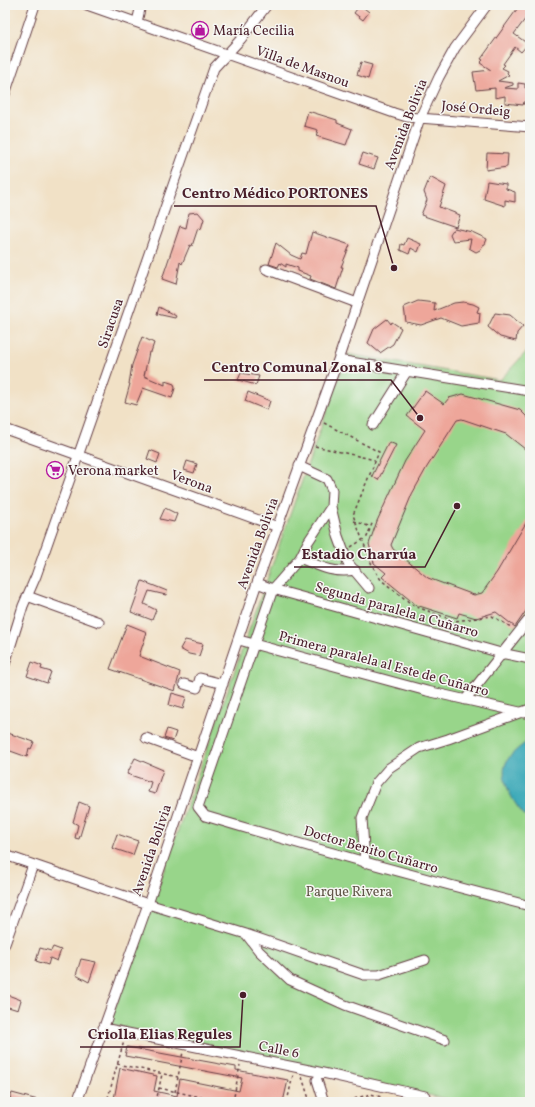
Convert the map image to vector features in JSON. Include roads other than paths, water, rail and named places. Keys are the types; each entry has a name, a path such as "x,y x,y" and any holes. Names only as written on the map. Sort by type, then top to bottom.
{"street":[{"path":"5,94 35,5"},
{"name":"Villa de Masnou","path":"86,5 394,113 420,118"},
{"path":"137,22 141,5"},
{"name":"Siracusa","path":"5,664 27,596 36,576 214,68 242,39 267,5"},
{"name":"Avenida Bolivia","path":"77,1102 148,904 257,583 338,360 420,118 435,84 455,48 486,5"},
{"name":"José Ordeig","path":"420,118 530,127"},
{"path":"266,269 357,303"},
{"path":"338,360 530,391"},
{"path":"373,425 406,371"},
{"name":"Verona","path":"5,429 278,527"},
{"path":"299,466 326,479 332,490 331,507 348,563 369,588"},
{"path":"253,644 273,589 300,558 308,542 331,507"},
{"path":"300,558 324,568 342,572 355,570"},
{"name":"Segunda paralela a Cuñarro","path":"257,583 273,589 502,653 530,659"},
{"path":"27,596 99,622"},
{"path":"465,700 530,618"},
{"name":"Primera paralela al Este de Cuñarro","path":"238,640 427,691 465,700 527,711"},
{"name":"Doctor Benito Cuñarro","path":"253,644 198,807 205,816 365,863 530,906"},
{"path":"184,684 197,688 200,678 223,684"},
{"path":"365,863 362,818 376,783 390,768 419,748 527,711"},
{"path":"146,738 198,757"},
{"path":"5,855 148,904 246,934 364,975 379,975 425,960"},
{"path":"5,944 33,865"},
{"path":"246,934 259,951 290,980 345,1005 446,1040"},
{"name":"Calle 6","path":"104,1028 314,1071 425,1096"},
{"path":"317,1081 324,1102"}],"water":[{"path":"530,739 530,820 520,810 510,794 504,770 510,756"}],"place":[{"name":"María Cecilia","path":"200,30"},
{"name":"Centro Médico PORTONES","path":"394,268"},
{"name":"Centro Comunal Zonal 8","path":"420,418"},
{"name":"Verona market","path":"55,470"},
{"name":"Estadio Charrúa","path":"457,506"},
{"name":"Criolla Elias Regules","path":"243,995"}],"park label":[{"name":"Parque Rivera","path":"349,891"}]}
